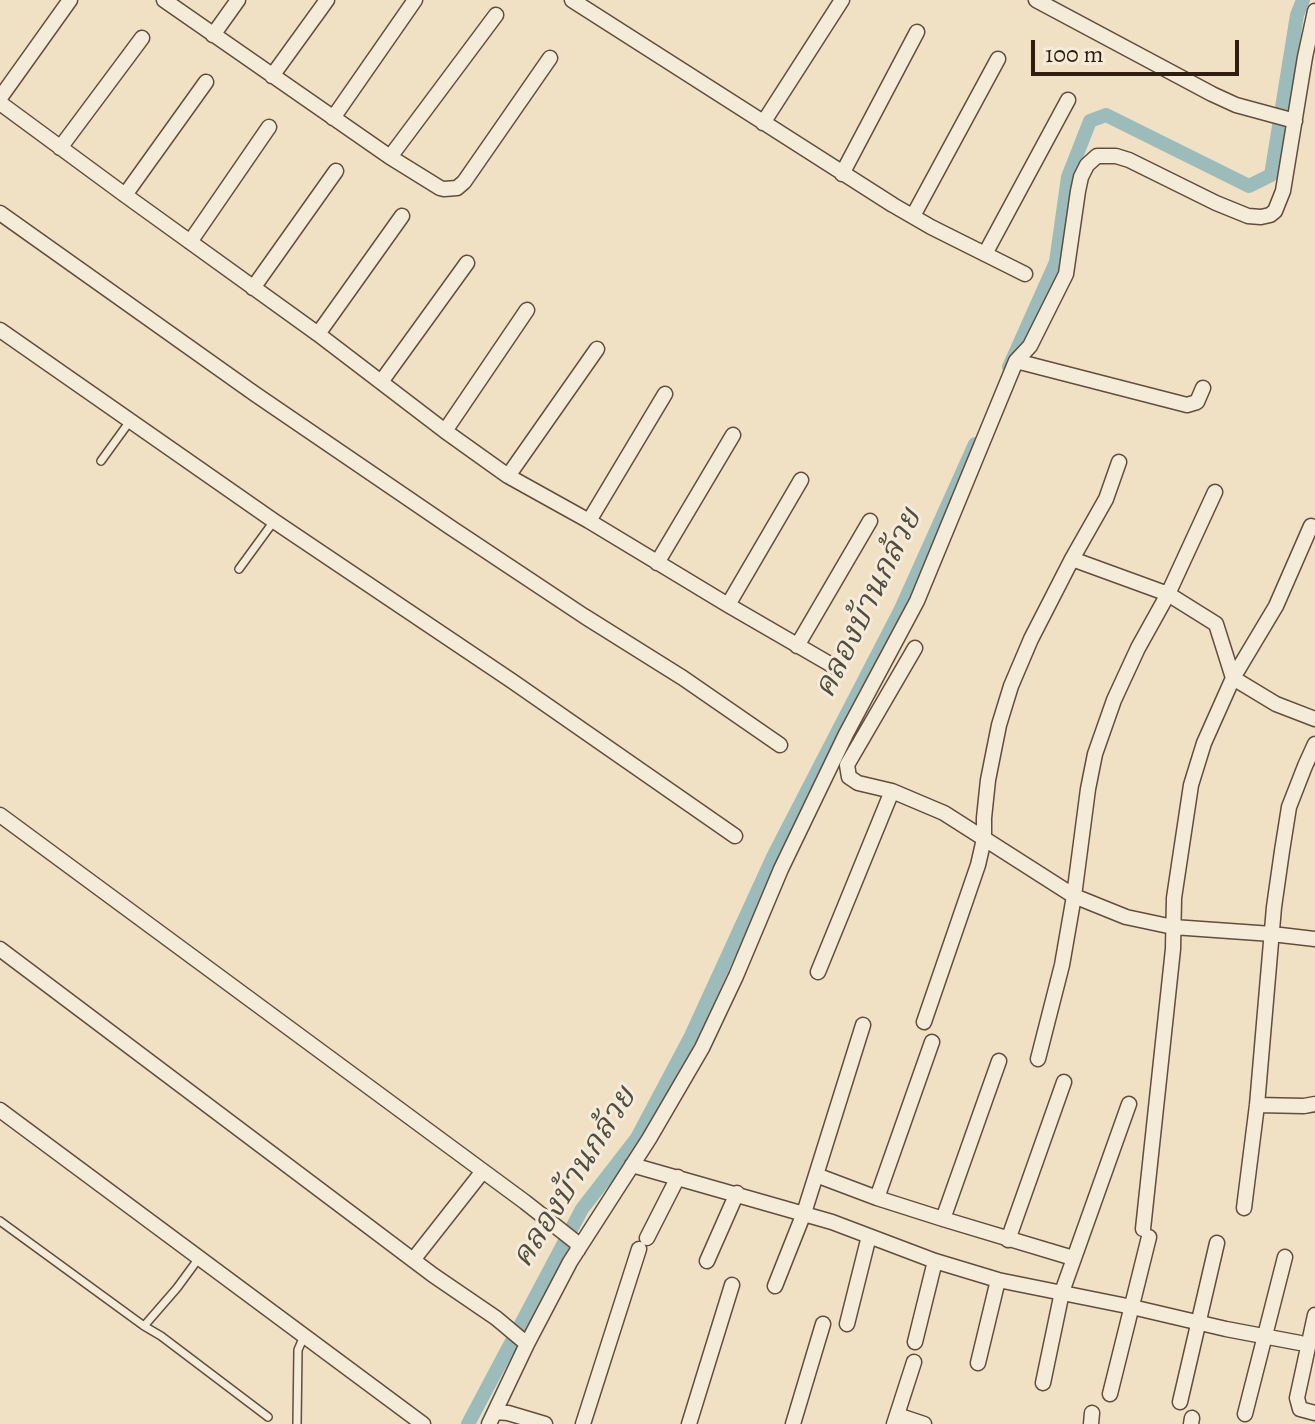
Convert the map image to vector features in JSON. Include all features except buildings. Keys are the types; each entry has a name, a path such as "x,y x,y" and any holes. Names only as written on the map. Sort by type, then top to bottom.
{"street":[{"path":"70,0 0,100 60,148 508,476 835,667"},
{"path":"164,0 390,157 440,188 457,188 464,182 550,58"},
{"path":"213,35 238,0"},
{"path":"272,76 327,0"},
{"path":"333,118 415,0"},
{"path":"572,0 842,174 931,227 1025,274"},
{"path":"763,123 842,0"},
{"path":"1036,0 1212,94 1236,105 1293,120"},
{"path":"492,1418 524,1340 577,1247 632,1165 702,1048 781,869 846,734 917,601 1016,361 1030,346 1066,274 1078,191 1087,165 1097,156 1116,156 1248,216 1270,215 1279,201 1315,11"},
{"path":"390,157 496,15"},
{"path":"842,174 917,32"},
{"path":"60,148 142,38"},
{"path":"913,216 998,59"},
{"path":"125,195 206,82"},
{"path":"985,254 1068,100"},
{"path":"190,242 269,127"},
{"path":"253,288 336,171"},
{"path":"0,213 255,394 450,527 683,678 780,745"},
{"path":"318,334 402,216"},
{"path":"381,382 467,263"},
{"path":"445,431 527,310"},
{"path":"0,330 735,836"},
{"path":"508,476 597,349"},
{"path":"1016,361 1187,405 1197,402 1203,388"},
{"path":"589,521 665,394"},
{"path":"657,563 733,435"},
{"path":"924,1022 978,865 984,839 988,780 1011,686 1031,639 1106,499 1119,462"},
{"path":"728,605 801,480"},
{"path":"1038,1059 1062,965 1095,754 1114,700 1215,492"},
{"path":"797,646 870,521"},
{"path":"1110,1394 1132,1307 1146,1233 1171,969 1174,898 1191,785 1204,743 1233,678 1276,606 1311,526"},
{"path":"1072,559 1168,594 1216,624 1233,678 1276,704 1315,719"},
{"path":"915,648 847,765 849,777 858,783 892,791 944,813 1074,896 1126,917 1173,927 1315,939"},
{"path":"1244,1208 1257,1105 1276,893 1289,807 1315,744"},
{"path":"818,972 892,791"},
{"path":"0,815 483,1171 577,1247"},
{"path":"0,949 524,1340"},
{"path":"775,1286 804,1213 863,1025"},
{"path":"877,1198 932,1042"},
{"path":"943,1219 999,1061"},
{"path":"1008,1240 1064,1082"},
{"path":"1043,1383 1062,1292 1129,1104"},
{"path":"1257,1105 1315,1104"},
{"path":"0,1110 423,1424"},
{"path":"632,1165 804,1213 935,1261 998,1280 1300,1343"},
{"path":"413,1260 483,1171"},
{"path":"816,1175 877,1198 1073,1258"},
{"path":"583,1424 643,1243 678,1177"},
{"path":"707,1261 737,1193"},
{"path":"847,1324 869,1236"},
{"path":"1180,1402 1217,1243"},
{"path":"1245,1414 1285,1257"},
{"path":"915,1342 935,1261"},
{"path":"978,1363 998,1280"},
{"path":"689,1424 732,1285"},
{"path":"1315,1315 1297,1398 1300,1409 1315,1413"},
{"path":"793,1424 823,1324"},
{"path":"914,1362 895,1419 924,1424"},
{"path":"492,1418 508,1413 545,1424"}],"lane":[{"path":"101,461 130,421"},
{"path":"239,569 274,521"},
{"path":"0,1221 268,1417"},
{"path":"144,1326 199,1258"},
{"path":"297,1424 298,1350 304,1336"}],"waterway":[{"name":"คลองบ้านกล้วย","path":"1009,367 1056,262 1068,177 1090,121 1106,115 1249,186 1271,175 1297,15 1303,0"},
{"name":"คลองบ้านกล้วย","path":"468,1424 582,1209 637,1138 691,1036 774,855 900,611 975,444"}]}
